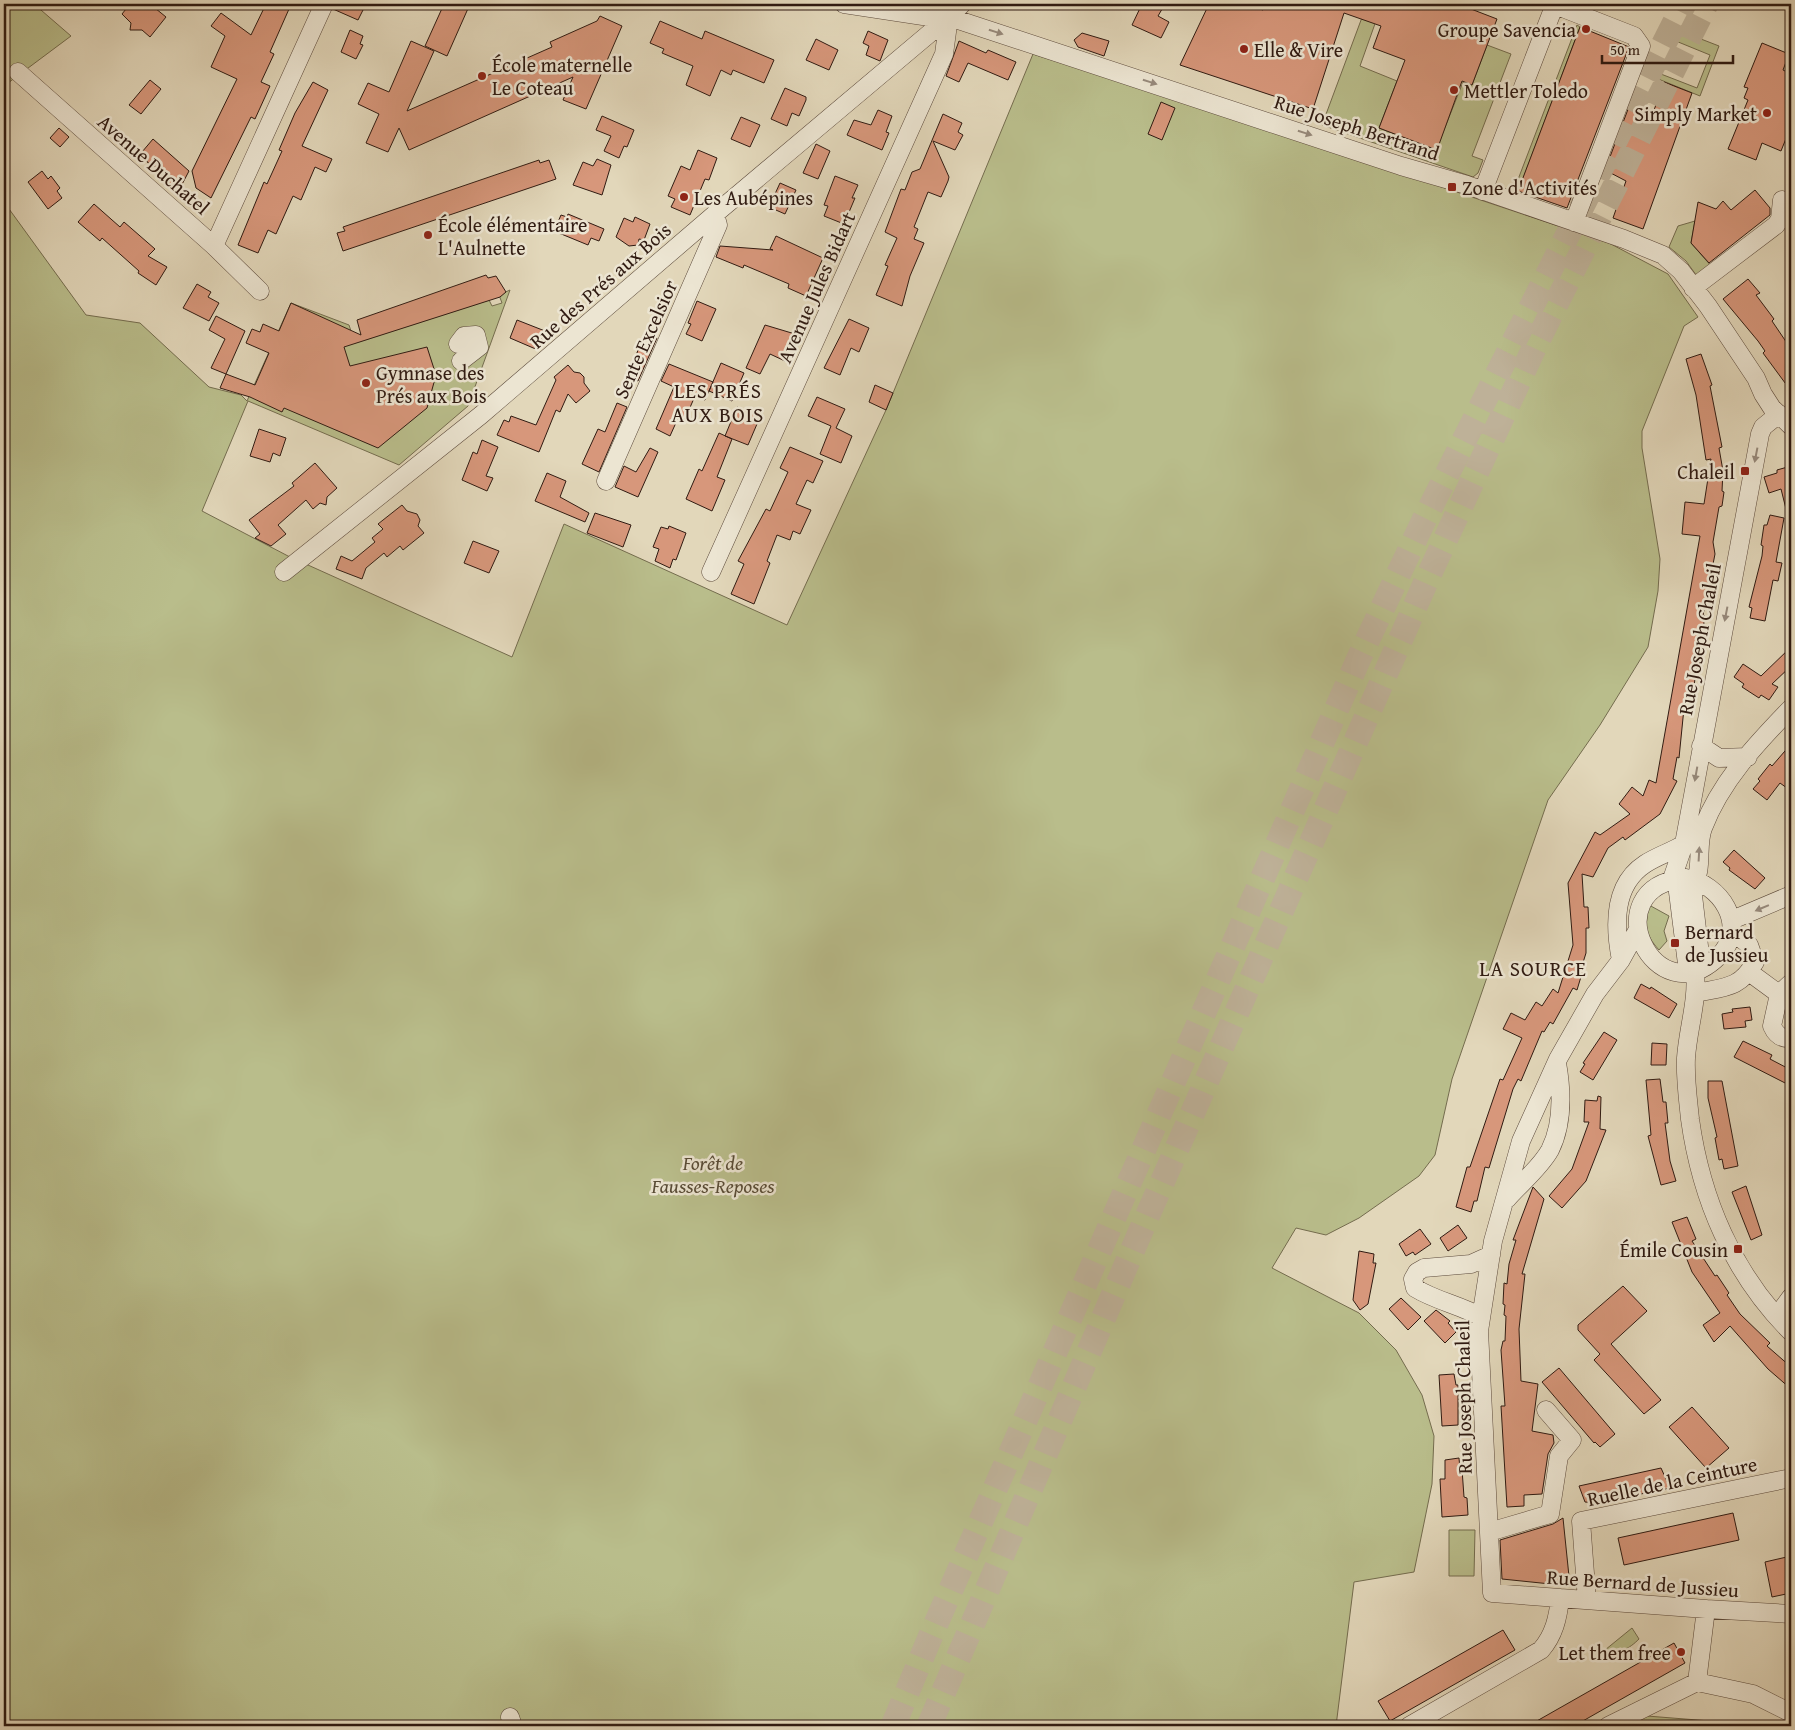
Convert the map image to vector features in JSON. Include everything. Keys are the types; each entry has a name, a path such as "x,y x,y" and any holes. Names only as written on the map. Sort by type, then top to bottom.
{"street":[{"path":"214,246 324,4"},
{"name":"Rue Joseph Bertrand","path":"844,4 923,16 950,17 1483,191 1663,255 1681,271 1708,306 1756,378 1762,394 1785,420"},
{"name":"Rue des Prés aux Bois","path":"284,572 481,415 715,214 950,17 962,4"},
{"path":"1483,191 1555,4 1634,36 1641,46 1574,222"},
{"name":"Avenue Jules Bidart","path":"711,572 944,54 950,17"},
{"name":"Avenue Duchatel","path":"18,72 214,246 260,291"},
{"path":"1693,288 1776,225 1780,219 1782,200"},
{"name":"Sente Excelsior","path":"606,482 718,225 715,214"},
{"name":"Rue Joseph Chaleil","path":"1492,1593 1479,1331 1491,1255 1520,1141 1557,1062 1595,994 1621,960 1637,931 1638,917 1646,897 1660,884 1672,879 1684,844 1760,434 1763,427 1785,420"},
{"path":"1695,971 1702,963 1692,887 1697,880 1702,829 1724,788 1748,757 1791,708"},
{"path":"1701,746 1719,758 1748,757"},
{"path":"1648,955 1621,960 1617,911 1620,895 1636,871 1647,863 1684,844"},
{"path":"1672,879 1697,880 1713,891 1728,907 1733,926 1749,945 1755,962 1749,972 1734,985 1696,993"},
{"path":"1672,879 1678,884 1688,964 1695,971 1696,993 1686,1059 1688,1097 1698,1163 1709,1200 1727,1246 1746,1276 1791,1332"},
{"path":"1637,931 1648,955 1657,963 1668,969 1680,972 1695,971 1714,961 1723,952 1733,926 1791,895"},
{"path":"1749,972 1785,989 1772,1026 1776,1034 1784,1038 1791,1038"},
{"name":"Rue Joseph Chaleil","path":"1504,1203 1536,1167 1552,1144 1557,1131 1560,1106 1560,1078 1557,1062"},
{"path":"1481,1317 1467,1309 1426,1295 1415,1288 1413,1279 1417,1272 1424,1268 1471,1264 1491,1255"},
{"path":"1777,1316 1791,1297"},
{"path":"1489,1532 1550,1514 1559,1456 1572,1440 1546,1410"},
{"name":"Ruelle de la Ceinture","path":"1587,1600 1580,1521 1791,1478"},
{"name":"Rue Bernard de Jussieu","path":"1492,1593 1706,1610 1791,1614"},
{"path":"1409,1726 1541,1650 1550,1640 1558,1615 1560,1598"},
{"path":"1697,1682 1706,1610"},
{"path":"1608,1726 1697,1682 1753,1694 1791,1713"}],"green space":[{"path":"4,4 34,4 71,36 4,86"},
{"path":"1367,4 1382,4 1360,66 1397,81 1379,128 1436,150 1463,82 1472,85 1487,45 1511,54 1472,156 1483,160 1478,173 1473,177 1322,125"},
{"path":"1577,25 1580,27 1518,192 1514,190"},
{"path":"1670,27 1719,46 1700,96 1646,74 1648,69 1697,88 1710,55 1666,37"},
{"name":"Forêt de Fausses-Reposes","path":"1033,54 1236,118 1609,243 1668,274 1698,317 1684,326 1642,431 1642,448 1660,559 1658,591 1648,647 1600,725 1548,800 1452,1079 1435,1155 1419,1176 1359,1218 1326,1235 1296,1228 1272,1268 1359,1313 1396,1350 1422,1395 1434,1436 1432,1484 1414,1572 1354,1582 1336,1726 4,1726 4,202 86,315 140,323 209,387 241,395 247,401 291,303 349,325 355,343 489,300 492,306 502,303 499,295 510,290 468,406 399,465 248,401 202,511 288,556 512,657 564,524 787,625 886,410"},
{"path":"1695,221 1691,243 1712,267 1699,279 1686,261 1669,247 1678,226"},
{"path":"1649,905 1669,916 1664,931 1667,941 1659,950 1648,934 1647,919"},
{"path":"1449,1530 1475,1530 1474,1576 1449,1576"},
{"path":"1632,1628 1639,1639 1635,1643 1619,1651 1605,1650"},
{"path":"1647,1716 1773,1726 1627,1726"}],"building":[{"path":"130,4 150,4 166,17 150,37 142,30 130,30 131,23 122,14"},
{"path":"266,4 279,4 289,9 270,52 274,54 261,82 270,86 255,119 251,117 211,198 196,188 192,171 237,79 211,67 225,36 211,26 221,13 251,35"},
{"path":"335,4 366,4 358,20 333,9"},
{"path":"444,4 470,4 447,56 425,46"},
{"path":"1142,4 1165,4 1158,16 1169,22 1161,38 1132,25"},
{"path":"1209,4 1243,4 1263,10 1264,4 1458,4 1497,19 1472,85 1462,81 1437,150 1379,128 1405,60 1373,48 1381,26 1344,13 1313,109 1180,65"},
{"name":"École maternelle Le Coteau","path":"600,16 622,26 586,109 563,100 573,77 409,150 399,128 388,152 366,143 379,114 358,104 368,83 389,92 411,41 434,51 407,111 552,47 550,42 597,21"},
{"path":"660,21 702,39 705,31 774,60 764,83 733,70 731,75 721,70 710,96 686,85 693,66 662,53 664,49 650,43"},
{"path":"1580,27 1629,47 1567,208 1518,191"},
{"path":"350,30 363,36 360,44 363,45 356,59 341,52"},
{"path":"868,31 888,40 880,61 866,55 869,46 863,43"},
{"path":"1082,33 1109,41 1104,56 1078,47 1074,40"},
{"path":"816,39 838,50 829,70 806,60"},
{"path":"959,41 986,53 988,50 1016,62 1008,80 968,63 959,82 946,76"},
{"name":"Simply Market","path":"1762,43 1789,54 1783,70 1791,74 1791,126 1781,151 1762,143 1756,160 1728,149 1748,100 1744,98 1748,88 1744,87"},
{"path":"150,80 161,89 141,114 129,105"},
{"path":"313,82 328,90 302,146 332,159 326,172 315,167 301,200 293,196 276,234 268,230 258,253 238,245 264,182 267,184 282,151 279,150 295,113"},
{"path":"1664,82 1692,93 1643,229 1613,218 1626,181 1605,170 1630,104 1653,113"},
{"path":"785,88 806,97 799,116 792,113 787,126 771,119"},
{"path":"1161,102 1175,108 1162,140 1148,134"},
{"path":"878,110 892,116 886,132 889,133 882,150 847,135 854,120 871,125"},
{"path":"943,114 962,123 958,132 963,135 955,150 933,141 949,177 941,197 928,192 914,227 918,229 914,239 924,243 910,276 902,306 876,295 888,266 885,265 897,238 885,232 901,189 905,190 912,172 920,169"},
{"path":"602,116 634,130 627,147 624,146 619,158 604,151 611,136 596,130"},
{"path":"741,117 760,125 750,147 731,139"},
{"path":"59,128 69,137 60,147 50,138"},
{"path":"153,139 189,171 178,192 164,185 169,175 147,162 148,158 142,152"},
{"path":"816,144 830,151 818,179 803,173"},
{"path":"698,150 717,158 709,180 705,179 690,215 671,207 675,199 668,196 681,166 690,170"},
{"path":"597,159 611,165 602,195 573,185 583,162 593,166"},
{"path":"539,160 540,163 549,160 556,179 343,251 337,233 345,231 343,227"},
{"path":"42,171 48,179 51,176 60,188 57,191 62,198 48,209 28,182"},
{"path":"835,176 858,185 852,198 855,198 844,224 824,216 828,206 824,205"},
{"path":"780,183 796,190 785,214 769,207"},
{"path":"1755,190 1770,208 1770,215 1709,263 1691,243 1698,202 1716,209 1723,201 1731,210"},
{"path":"94,204 120,227 124,222 155,249 148,256 167,267 156,285 138,273 139,271 102,238 100,241 78,222"},
{"path":"568,214 604,229 599,241 591,238 588,245 554,231 561,215 567,217"},
{"path":"635,217 650,224 644,240 639,239 638,245 629,246 616,237 624,218 633,222"},
{"path":"776,236 823,258 806,296 788,288 789,284 744,265 743,268 716,257 720,246 773,250 770,249"},
{"path":"486,275 488,278 496,276 506,292 500,297 344,347 350,366 427,347 436,375 427,408 378,448 284,408 282,412 250,397 220,388 226,374 255,385 269,353 246,343 252,329 260,332 263,324 279,331 291,303 361,335 357,320"},
{"path":"1748,279 1760,293 1756,295 1774,319 1772,321 1791,349 1791,391 1763,353 1765,351 1758,341 1723,299"},
{"path":"197,284 211,292 208,297 219,303 209,321 183,308"},
{"path":"697,301 716,309 702,341 686,334 691,324 688,323"},
{"path":"216,316 245,331 226,374 211,368 225,339 209,330"},
{"path":"849,319 869,328 859,352 851,348 840,375 824,368"},
{"path":"517,320 545,331 538,350 510,338"},
{"path":"765,325 795,334 785,361 770,354 760,374 746,368"},
{"path":"657,338 638,381 628,376 640,345 644,347"},
{"path":"1701,354 1712,385 1710,386 1722,447 1719,448 1723,471 1722,491 1724,492 1722,506 1719,507 1713,542 1715,554 1703,615 1705,616 1692,698 1688,698 1687,708 1684,708 1679,758 1677,757 1673,779 1677,781 1660,814 1625,840 1623,837 1608,848 1593,877 1582,874 1584,907 1588,907 1589,928 1586,928 1586,953 1577,990 1573,988 1553,1024 1550,1022 1544,1032 1542,1031 1521,1081 1518,1079 1513,1089 1489,1168 1485,1167 1477,1201 1474,1201 1471,1212 1456,1207 1467,1167 1470,1167 1500,1079 1503,1080 1522,1038 1503,1029 1511,1013 1525,1020 1536,1002 1542,1006 1553,989 1558,993 1573,945 1568,883 1595,832 1600,835 1630,814 1619,804 1632,787 1643,796 1649,780 1656,783 1700,536 1682,534 1685,502 1704,504 1711,459 1706,460 1696,395 1686,359"},
{"path":"721,363 744,373 732,401 709,391"},
{"path":"669,364 713,382 705,400 695,396 685,419 679,416 670,436 656,429 674,387 661,381"},
{"path":"568,365 574,372 580,373 584,377 584,383 590,391 576,403 568,394 560,412 556,410 539,452 497,435 504,420 509,422 511,416 536,425 556,380 554,377"},
{"path":"875,385 893,393 886,410 869,402"},
{"path":"817,397 845,409 836,428 852,436 841,463 820,454 831,426 808,416"},
{"path":"617,403 627,407 599,472 582,464 598,429 605,432"},
{"path":"737,407 760,417 748,445 725,436"},
{"path":"259,429 286,438 280,456 273,453 270,462 250,456"},
{"path":"719,433 732,439 717,477 725,480 712,511 686,499 699,469 702,471"},
{"path":"482,440 498,447 486,476 493,478 487,491 462,480 473,452 477,454"},
{"path":"790,447 823,461 813,483 807,480 796,504 811,510 800,534 793,531 790,540 777,535 767,561 770,563 754,604 731,594 744,564 738,561 766,509 770,511 788,472 780,468"},
{"path":"650,448 658,452 638,497 615,487 624,466 636,472"},
{"path":"315,463 337,488 327,497 326,505 320,503 313,509 306,500 278,525 286,534 271,546 255,538 260,534 249,520 294,486 292,483"},
{"path":"1791,466 1791,508 1786,509 1781,489 1769,493 1764,477 1777,473 1777,470"},
{"path":"547,473 566,481 560,497 589,513 585,522 535,501"},
{"path":"402,505 407,511 417,514 420,520 418,526 424,533 403,550 400,546 387,557 384,553 366,568 362,579 336,569 341,556 352,561 375,542 372,538 383,529 378,524"},
{"path":"595,513 631,525 623,547 587,533"},
{"path":"1770,515 1784,518 1776,562 1782,563 1778,581 1773,580 1765,621 1750,618 1752,608 1749,607 1762,556 1763,546 1761,545 1764,525 1767,525"},
{"path":"669,526 686,533 676,560 673,559 670,568 655,561 659,549 653,547 661,527 668,529"},
{"path":"473,541 499,551 489,573 464,563"},
{"path":"1791,647 1791,666 1772,684 1778,687 1769,700 1761,695 1759,698 1742,687 1744,684 1734,677 1743,664 1761,676"},
{"path":"1791,744 1791,791 1780,783 1767,800 1753,789 1770,764 1772,766"},
{"path":"1734,850 1765,878 1755,889 1729,870 1730,868 1723,862"},
{"path":"1641,984 1650,989 1651,987 1677,1004 1669,1018 1634,998"},
{"path":"1750,1007 1752,1020 1745,1021 1746,1027 1724,1029 1722,1014 1733,1012 1732,1009"},
{"path":"1604,1032 1617,1040 1593,1080 1580,1072 1585,1064 1583,1063"},
{"path":"1743,1041 1772,1055 1770,1059 1791,1070 1791,1086 1734,1057"},
{"path":"1652,1043 1667,1044 1666,1065 1651,1065"},
{"path":"1660,1079 1663,1102 1666,1102 1668,1123 1665,1123 1670,1161 1676,1181 1661,1185 1648,1136 1651,1135 1646,1080"},
{"path":"1708,1081 1722,1081 1738,1166 1724,1169 1722,1159 1719,1160 1715,1138 1717,1137 1708,1098"},
{"path":"1598,1096 1601,1097 1600,1129 1606,1130 1586,1181 1562,1208 1549,1196 1572,1169 1589,1122 1584,1122 1585,1100 1597,1101"},
{"path":"1746,1186 1762,1235 1751,1240 1732,1192"},
{"path":"1533,1187 1544,1199 1522,1274 1525,1274 1519,1329 1521,1381 1538,1384 1532,1431 1553,1435 1554,1443 1548,1454 1542,1494 1524,1495 1524,1506 1507,1507 1501,1406 1505,1406 1501,1350 1503,1341 1505,1341 1504,1283 1507,1284 1509,1264 1516,1240 1513,1240"},
{"path":"1687,1217 1696,1239 1692,1241 1715,1276 1717,1275 1729,1293 1727,1295 1740,1314 1770,1343 1767,1346 1791,1367 1791,1389 1768,1369 1730,1326 1714,1342 1703,1325 1720,1313 1692,1272 1672,1222"},
{"path":"1458,1225 1467,1238 1448,1251 1440,1238"},
{"path":"1420,1229 1431,1244 1415,1255 1413,1252 1406,1256 1399,1244"},
{"path":"1359,1251 1374,1254 1373,1263 1376,1263 1368,1304 1360,1310 1353,1300"},
{"path":"1623,1286 1647,1311 1611,1344 1661,1400 1644,1414 1594,1360 1600,1354 1578,1330 1578,1325"},
{"path":"1401,1298 1421,1317 1408,1330 1389,1309"},
{"path":"1436,1310 1450,1321 1448,1323 1456,1332 1445,1343 1424,1321"},
{"path":"1559,1368 1615,1434 1600,1447 1594,1443 1542,1382"},
{"path":"1454,1374 1456,1385 1458,1385 1458,1425 1442,1426 1439,1375"},
{"path":"1692,1407 1729,1448 1706,1468 1669,1427"},
{"path":"1459,1458 1460,1469 1462,1469 1464,1497 1467,1498 1468,1515 1442,1517 1440,1479 1445,1479 1445,1460"},
{"path":"1661,1468 1670,1488 1597,1503 1585,1502 1579,1486"},
{"path":"1733,1513 1739,1540 1624,1565 1618,1538"},
{"path":"1563,1518 1570,1586 1502,1579 1500,1540 1553,1524"},
{"path":"1791,1556 1791,1593 1772,1597 1765,1562"},
{"path":"1503,1630 1515,1650 1390,1721 1378,1701"},
{"path":"1674,1643 1685,1663 1574,1726 1528,1726"}],"tunnel":[{"path":"893,1726 931,1635 1359,658 1423,522 1684,4"},
{"path":"929,1726 1139,1235 1428,577 1535,346 1706,4"}],"place":[{"name":"Groupe Savencia","path":"1586,29"},
{"name":"Elle & Vire","path":"1244,49"},
{"name":"École maternelle Le Coteau","path":"482,76"},
{"name":"Mettler Toledo","path":"1454,90"},
{"name":"Simply Market","path":"1767,113"},
{"name":"Zone d'Activités","path":"1452,187"},
{"name":"Les Aubépines","path":"684,197"},
{"name":"École élémentaire L'Aulnette","path":"428,235"},
{"name":"Gymnase des Prés aux Bois","path":"366,383"},
{"name":"Chaleil","path":"1745,471"},
{"name":"Bernard de Jussieu","path":"1675,943"},
{"name":"Émile Cousin","path":"1738,1249"},
{"name":"Let them free","path":"1681,1652"}],"district":[{"name":"LES PRÉS AUX BOIS","path":"718,402"},
{"name":"LA SOURCE","path":"1533,968"}]}
